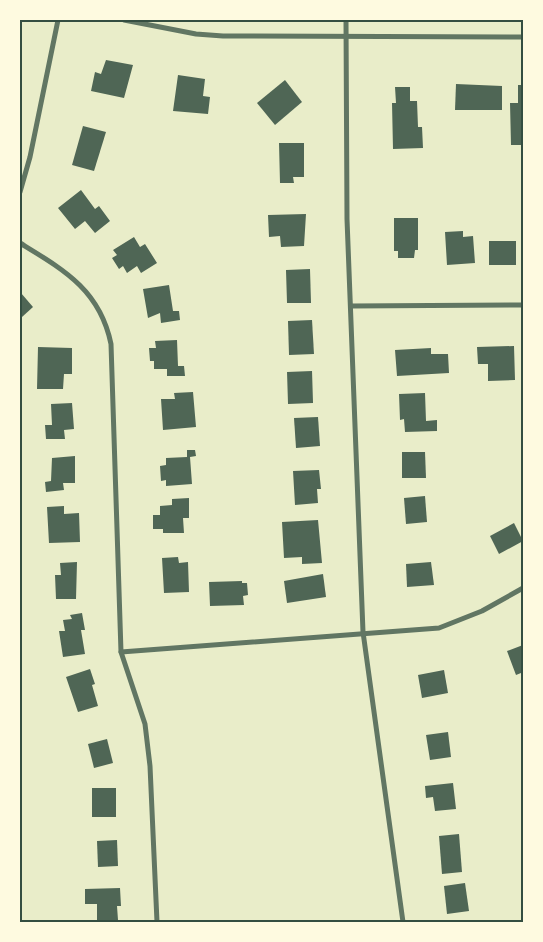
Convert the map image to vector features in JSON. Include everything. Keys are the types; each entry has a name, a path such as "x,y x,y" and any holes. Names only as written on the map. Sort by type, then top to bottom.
{"street":[{"path":"20,192 30,157 58,20"},
{"path":"124,20 196,34 523,37"},
{"path":"346,20 347,220 363,632 402,922"},
{"path":"20,243 76,280 95,302 107,326 111,344 121,652 145,724 150,766 157,922"},
{"path":"351,306 523,305"},
{"path":"121,652 363,632 438,628 482,611 523,588"}],"building":[{"path":"106,60 133,65 124,98 91,91 95,72 101,74"},
{"path":"178,75 205,79 203,96 210,97 208,114 173,111"},
{"path":"285,80 302,102 275,125 257,103"},
{"path":"456,84 502,86 502,110 455,110"},
{"path":"518,85 523,85 523,145 511,145 510,103 518,103"},
{"path":"395,87 410,87 410,101 417,101 418,127 422,127 423,148 393,149 392,103 396,103"},
{"path":"83,126 106,132 94,171 72,165"},
{"path":"279,143 304,143 304,177 293,177 294,183 280,183"},
{"path":"81,190 95,209 99,206 110,221 95,233 85,221 75,229 58,208"},
{"path":"306,214 304,246 281,247 280,236 269,237 268,215"},
{"path":"394,218 418,218 418,250 415,250 414,258 398,258 398,251 394,251"},
{"path":"463,231 463,237 473,236 475,263 447,265 445,232"},
{"path":"134,237 140,247 145,244 157,263 141,273 137,266 127,273 123,266 119,269 112,258 117,255 113,250"},
{"path":"489,241 516,241 516,265 489,265"},
{"path":"310,269 311,303 287,303 286,270"},
{"path":"169,285 173,311 179,311 180,320 161,323 160,313 148,318 143,289"},
{"path":"21,293 33,307 22,317 20,315"},
{"path":"312,320 314,354 289,355 288,321"},
{"path":"177,340 178,366 184,366 185,376 167,376 167,369 154,369 154,361 150,361 149,348 156,348 155,341"},
{"path":"514,346 515,380 488,381 488,364 478,364 477,347"},
{"path":"38,347 72,348 72,374 64,374 63,389 37,389"},
{"path":"431,348 431,354 448,354 449,373 397,376 395,350"},
{"path":"312,371 313,403 288,404 287,372"},
{"path":"193,392 196,427 163,430 161,399 175,399 174,393"},
{"path":"425,393 426,421 437,420 437,431 405,432 404,419 400,420 399,394"},
{"path":"72,403 74,429 64,430 65,439 46,439 45,425 52,425 51,404"},
{"path":"318,417 320,446 296,448 294,418"},
{"path":"187,450 195,450 196,456 190,457 192,484 166,486 166,480 161,481 160,466 166,465 166,458 187,457"},
{"path":"402,452 425,452 426,478 402,478"},
{"path":"75,456 75,483 63,483 64,490 46,492 45,482 51,481 52,458"},
{"path":"319,470 321,489 317,489 318,503 295,505 293,471"},
{"path":"425,496 427,522 406,524 404,498"},
{"path":"189,498 189,518 183,518 184,533 163,533 163,529 153,529 153,515 160,515 160,506 172,505 172,499"},
{"path":"64,506 64,514 79,513 80,542 49,543 47,507"},
{"path":"318,520 322,563 302,564 302,557 284,558 282,522"},
{"path":"514,523 523,541 499,554 490,536"},
{"path":"178,557 179,563 188,562 189,592 164,593 162,558"},
{"path":"77,562 76,599 56,599 55,575 61,575 60,563"},
{"path":"431,562 434,585 407,587 406,564"},
{"path":"323,574 326,597 287,603 284,581"},
{"path":"242,581 242,583 247,583 248,595 243,596 244,605 210,606 209,582"},
{"path":"82,613 85,630 81,630 85,654 63,657 59,631 65,631 63,620 72,619 70,615"},
{"path":"523,645 523,678 521,673 516,675 507,651"},
{"path":"90,669 95,684 92,685 98,706 78,712 66,677"},
{"path":"444,670 448,693 422,698 418,675"},
{"path":"448,732 451,757 430,760 426,735"},
{"path":"107,739 113,763 94,768 88,744"},
{"path":"453,783 456,809 435,811 433,797 426,798 425,786"},
{"path":"92,788 116,788 116,817 92,817"},
{"path":"459,834 462,872 442,874 439,836"},
{"path":"117,840 118,866 98,867 97,841"},
{"path":"465,883 469,911 447,914 444,886"},
{"path":"120,888 121,906 117,906 118,920 97,921 97,904 85,904 85,889"}]}
